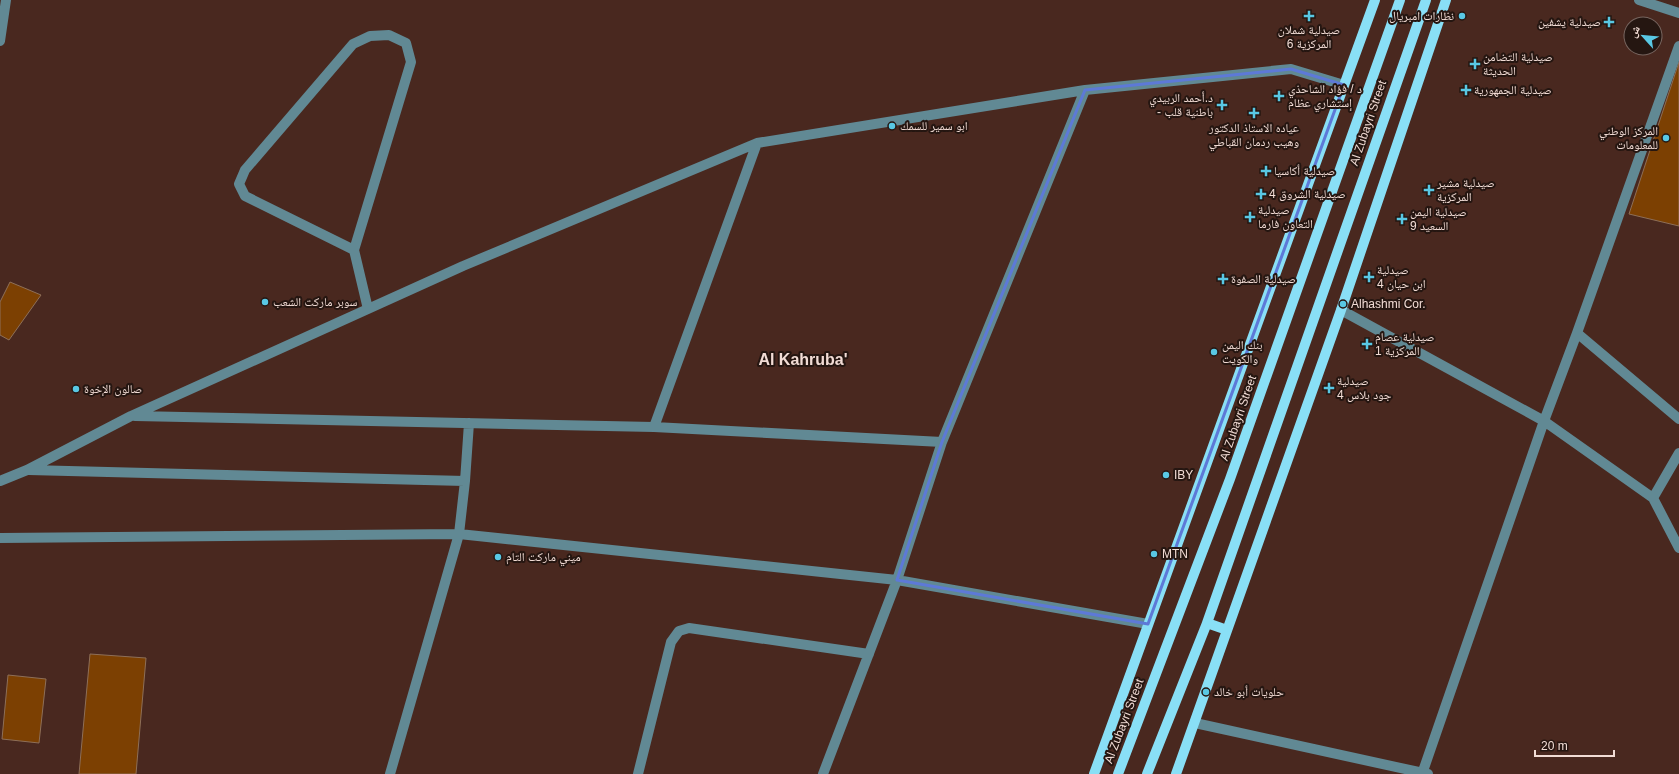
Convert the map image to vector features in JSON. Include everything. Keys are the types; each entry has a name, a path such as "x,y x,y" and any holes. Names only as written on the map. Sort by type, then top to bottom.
{"main road":[{"name":"Al Zubayri Street","path":"1094,774 1375,0"},
{"name":"Al Zubayri Street","path":"1118,774 1230,479 1400,0"},
{"name":"Al Zubayri Street","path":"1147,774 1207,622 1426,0"},
{"path":"1176,774 1341,310 1446,0"},
{"path":"1207,622 1227,630"}],"street":[{"path":"0,40 6,0"},
{"path":"1639,0 1679,13"},
{"path":"354,250 245,196 239,184 245,170 352,44 370,36 389,35 406,43 411,62 354,250 368,309"},
{"path":"1195,723 1424,774 1544,421 1577,333 1679,46"},
{"path":"0,481 27,470 131,416 463,266 757,143 1085,90 1291,69 1344,85"},
{"path":"823,774 897,580 942,442 1085,90"},
{"path":"654,427 757,143"},
{"path":"1341,310 1544,421 1653,498 1679,548"},
{"path":"1577,333 1679,419"},
{"path":"131,416 654,427 942,442"},
{"path":"390,774 459,534 468,423"},
{"path":"1653,498 1679,453"},
{"path":"27,470 464,481"},
{"path":"0,538 459,534 897,580 1148,624"},
{"path":"638,774 671,642 679,631 689,628 870,654"}],"highlighted area":[{"path":"1291,69 1344,85 1148,624 897,580 942,442 1085,90"}],"building":[{"name":"المركز الوطني للمعلومات","path":"1679,62 1679,226 1629,214"},
{"path":"10,282 41,295 9,340 0,335 0,302"},
{"path":"90,654 146,658 136,774 79,774"},
{"path":"8,675 46,679 39,743 2,739"}],"place":[{"name":"صيدلية شملان المركزية 6","path":"1309,16"},
{"name":"نظارات امبريال","path":"1462,16"},
{"name":"صيدلية يشفين","path":"1609,22"},
{"name":"صيدلية التضامن الحديثة","path":"1475,64"},
{"name":"صيدلية الجمهورية","path":"1466,90"},
{"name":"د / فؤاد الشاحذي إستشاري عظام","path":"1279,96"},
{"name":"د.أحمد الربيدي - باطنية قلب","path":"1222,105"},
{"name":"عياده الاستاذ الدكتور وهيب ردمان القباطي","path":"1254,113"},
{"name":"ابو سمير للسمك","path":"892,126"},
{"name":"المركز الوطني للمعلومات","path":"1666,138"},
{"name":"صيدلية أكاسيا","path":"1266,171"},
{"name":"صيدلية مشير المركزية","path":"1429,190"},
{"name":"صيدلية الشروق 4","path":"1261,194"},
{"name":"صيدلية التعاون فارما","path":"1250,217"},
{"name":"صيدلية اليمن السعيد 9","path":"1402,219"},
{"name":"صيدلية ابن حيان 4","path":"1369,277"},
{"name":"صيدلية الصفوة","path":"1223,279"},
{"name":"سوبر ماركت الشعب","path":"265,302"},
{"name":"Alhashmi Cor.","path":"1343,304"},
{"name":"صيدلية عصام المركزية 1","path":"1367,344"},
{"name":"بنك اليمن والكويت","path":"1214,352"},
{"name":"صيدلية جود بلاس 4","path":"1329,388"},
{"name":"صالون الإخوة","path":"76,389"},
{"name":"IBY","path":"1166,475"},
{"name":"MTN","path":"1154,554"},
{"name":"ميني ماركت التام","path":"498,557"},
{"name":"حلويات أبو خالد","path":"1206,692"}],"district":[{"name":"Al Kahruba'","path":"803,359"}]}
